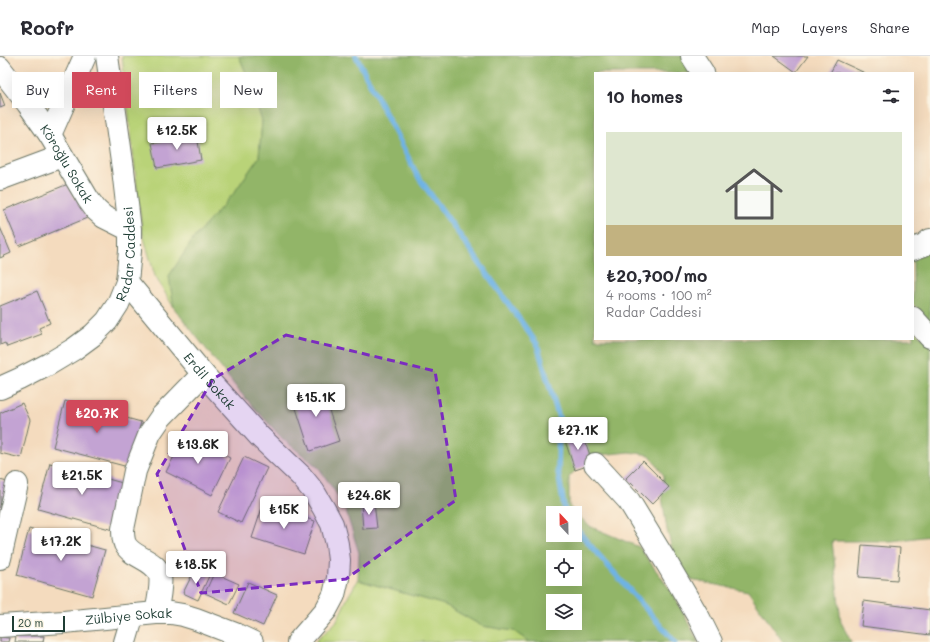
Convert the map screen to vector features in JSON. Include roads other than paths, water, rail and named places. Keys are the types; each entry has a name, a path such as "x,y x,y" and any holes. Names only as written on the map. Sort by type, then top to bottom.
{"street":[{"path":"50,135 85,56"},
{"name":"Radar Caddesi","path":"0,388 49,364 74,349 93,335 106,321 118,304 127,282 130,251 130,230 107,56"},
{"path":"692,56 702,72"},
{"name":"Köroğlu Sokak","path":"0,68 50,135 96,210 104,217 130,230"},
{"path":"0,179 62,156"},
{"path":"914,249 924,245 930,240"},
{"name":"Erdil Sokak","path":"127,282 203,374 259,436 300,476 314,492 332,524 339,560 338,578 334,595 326,610 298,642"},
{"path":"914,319 930,337"},
{"path":"156,613 161,581 159,574 155,568 128,550 123,537 123,529 135,471 150,433 161,417 203,374"},
{"path":"595,464 629,501 699,618 711,642"},
{"path":"0,558 17,484"},
{"name":"Zülbiye Sokak","path":"0,626 171,613 183,615 215,626 252,642"},
{"path":"125,642 133,615"}],"waterway":[{"path":"356,56 417,175 537,344 559,418 558,471 564,506"},
{"path":"582,536 675,642"}]}
